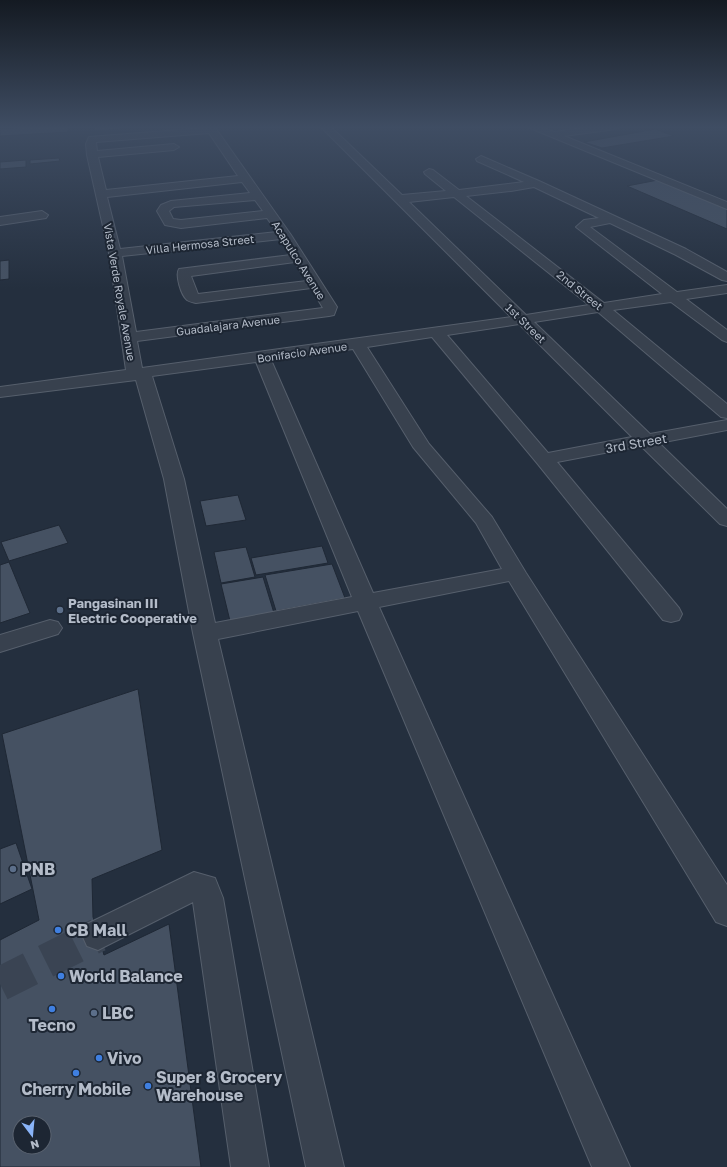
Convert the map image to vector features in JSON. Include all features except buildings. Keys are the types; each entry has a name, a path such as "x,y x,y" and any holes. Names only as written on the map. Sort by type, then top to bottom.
{"street":[{"name":"Vista Verde Royale Avenue","path":"97,180 115,253 128,338 174,479 205,633 325,1167"},
{"path":"100,194 224,180"},
{"name":"Acapulco Avenue","path":"248,180 330,308 329,312"},
{"name":"1st Street","path":"381,180 727,520"},
{"name":"2nd Street","path":"441,180 603,309 727,413"},
{"path":"529,180 612,219 727,277"},
{"path":"665,180 727,206"},
{"path":"400,199 511,188 535,183"},
{"path":"257,196 171,204 165,207 164,211 169,222 181,224 270,214"},
{"path":"0,221 42,215"},
{"path":"612,219 588,223 582,227 727,337"},
{"name":"Villa Hermosa Street","path":"115,253 284,235"},
{"path":"297,258 190,271 184,272 184,276 191,296 196,299 314,284"},
{"name":"Bonifacio Avenue","path":"0,392 262,358 522,319 603,309 727,289"},
{"name":"Guadalajara Avenue","path":"128,338 329,312"},
{"path":"436,332 544,459 671,614"},
{"path":"357,344 422,447 485,521 515,573 727,912"},
{"path":"262,358 365,601 611,1167"},
{"name":"3rd Street","path":"544,459 727,425"},
{"path":"205,633 515,573"},
{"path":"0,644 50,628"},
{"path":"98,936 194,886 204,888 208,898 250,1167"}],"tunnel":[{"path":"0,984 98,935"}],"place":[{"name":"Pangasinan III Electric Cooperative","path":"60,610"},
{"name":"PNB","path":"13,869"},
{"name":"CB Mall","path":"58,930"},
{"name":"World Balance","path":"61,976"},
{"name":"Tecno","path":"52,1009"},
{"name":"LBC","path":"94,1013"},
{"name":"Vivo","path":"99,1058"},
{"name":"Cherry Mobile","path":"76,1073"},
{"name":"Super 8 Grocery Warehouse","path":"148,1086"}]}
